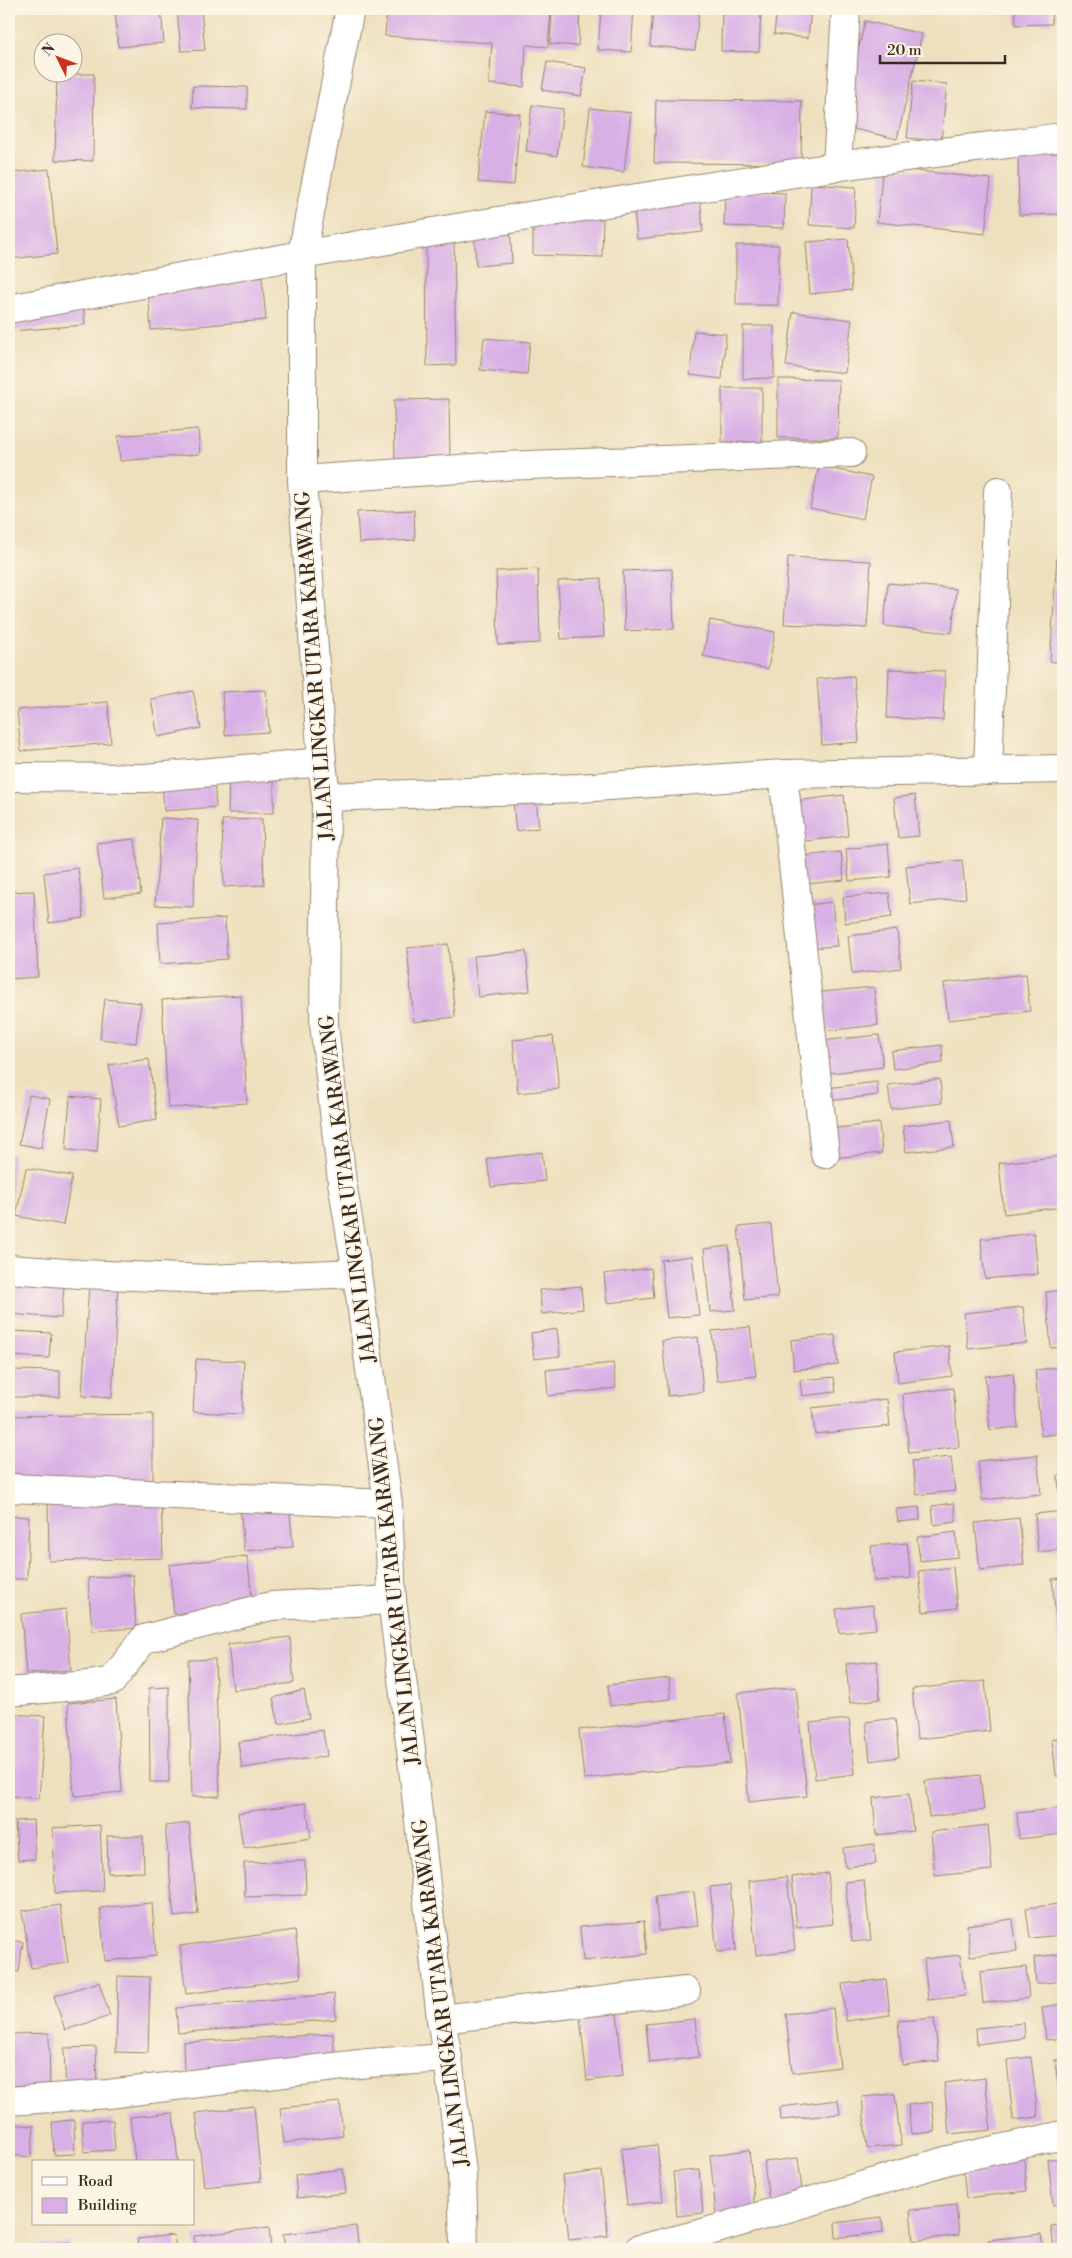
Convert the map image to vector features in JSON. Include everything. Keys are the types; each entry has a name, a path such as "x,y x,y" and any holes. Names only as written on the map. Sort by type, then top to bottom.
{"street":[{"name":"JALAN LINGKAR UTARA KARAWANG","path":"350,9 302,254 302,480 326,797 324,1024 342,1182 388,1504 392,1600 441,2019 448,2058 462,2172 464,2249"},
{"path":"837,167 846,9"},
{"path":"9,309 302,254 837,167 1063,137"},
{"path":"302,480 502,466 851,453"},
{"path":"988,771 998,490"},
{"path":"9,777 145,778 322,762"},
{"path":"326,797 579,788 784,774 1063,770"},
{"path":"784,774 825,1154"},
{"path":"9,1269 210,1279 356,1273"},
{"path":"9,1488 388,1504"},
{"path":"9,1692 112,1681 144,1639 272,1606 392,1600"},
{"path":"441,2019 686,1991"},
{"path":"9,2101 108,2094 368,2063 448,2058"},
{"path":"639,2249 703,2233 949,2160 1063,2135"}],"building":[{"path":"115,9 161,9 164,43 118,47"},
{"path":"177,9 201,9 205,50 181,51"},
{"path":"387,9 551,9 548,47 526,45 524,87 489,84 492,43 385,36"},
{"path":"552,9 580,9 578,46 550,44"},
{"path":"601,9 634,9 631,52 598,50"},
{"path":"653,9 699,9 695,50 650,46"},
{"path":"722,9 761,9 759,52 721,51"},
{"path":"777,9 811,9 808,38 774,34"},
{"path":"1015,9 1051,9 1052,24 1016,25"},
{"path":"865,21 922,34 897,139 841,126"},
{"path":"547,62 586,68 581,96 542,90"},
{"path":"82,74 94,74 93,161 55,160 57,82 82,82"},
{"path":"913,81 947,84 941,141 907,138"},
{"path":"193,86 247,87 247,109 192,108"},
{"path":"656,100 802,101 801,164 654,163"},
{"path":"532,105 563,109 557,156 526,151"},
{"path":"590,108 631,113 624,172 583,167"},
{"path":"485,111 520,114 514,185 478,182"},
{"path":"1063,153 1063,214 1019,215 1018,154"},
{"path":"883,167 991,179 985,234 877,222"},
{"path":"49,169 57,254 9,259 9,173"},
{"path":"811,184 856,187 854,228 809,225"},
{"path":"725,191 785,193 784,228 724,226"},
{"path":"700,194 703,232 637,239 633,201"},
{"path":"533,218 603,219 602,257 533,255"},
{"path":"510,223 512,263 476,266 474,226"},
{"path":"426,239 454,239 456,365 427,366"},
{"path":"848,239 852,290 810,294 806,242"},
{"path":"736,245 779,245 778,305 736,305"},
{"path":"262,277 266,320 151,330 148,287"},
{"path":"83,303 85,325 12,331 11,310"},
{"path":"793,312 852,320 845,373 786,366"},
{"path":"743,326 774,326 774,378 743,379"},
{"path":"694,331 726,334 722,379 690,375"},
{"path":"484,338 530,342 527,374 480,370"},
{"path":"778,379 839,380 838,438 778,438"},
{"path":"722,388 762,388 762,442 722,442"},
{"path":"449,399 450,460 395,461 394,400"},
{"path":"198,429 200,454 120,461 118,436"},
{"path":"819,466 872,477 863,519 810,508"},
{"path":"414,510 415,540 359,543 357,512"},
{"path":"1057,556 1063,556 1063,662 1050,662"},
{"path":"788,557 871,561 867,628 784,624"},
{"path":"538,569 540,643 498,645 496,571"},
{"path":"672,569 674,629 625,631 623,571"},
{"path":"601,578 604,637 561,639 558,581"},
{"path":"888,583 956,589 952,633 884,626"},
{"path":"710,620 775,632 768,669 703,656"},
{"path":"889,669 945,671 943,720 887,718"},
{"path":"854,676 859,742 822,745 817,679"},
{"path":"266,690 269,732 225,735 222,692"},
{"path":"193,691 201,728 158,737 151,699"},
{"path":"108,702 111,743 21,751 17,710"},
{"path":"229,774 274,774 274,813 228,813"},
{"path":"214,777 216,807 164,811 162,781"},
{"path":"844,795 848,836 799,842 795,801"},
{"path":"915,795 919,836 898,838 894,798"},
{"path":"536,799 539,828 516,831 513,802"},
{"path":"161,818 198,820 193,907 155,905"},
{"path":"262,819 264,885 224,887 222,820"},
{"path":"135,839 141,894 104,898 97,843"},
{"path":"888,844 891,877 849,881 846,849"},
{"path":"841,852 844,880 798,885 794,857"},
{"path":"962,860 966,898 910,904 906,866"},
{"path":"78,868 84,918 49,923 44,873"},
{"path":"34,891 38,977 9,979 9,892"},
{"path":"889,893 892,917 845,923 843,897"},
{"path":"832,902 837,946 810,948 806,905"},
{"path":"225,918 227,959 160,964 158,923"},
{"path":"897,930 901,968 852,974 848,936"},
{"path":"448,944 455,1017 414,1022 407,948"},
{"path":"526,951 530,991 478,997 474,956"},
{"path":"1026,974 1030,1011 948,1020 944,983"},
{"path":"874,987 878,1025 815,1032 811,993"},
{"path":"241,995 247,1103 168,1108 162,1000"},
{"path":"105,999 141,1003 136,1043 100,1039"},
{"path":"879,1035 883,1067 822,1074 819,1041"},
{"path":"553,1036 559,1089 518,1093 513,1040"},
{"path":"942,1045 943,1063 893,1069 891,1051"},
{"path":"149,1059 157,1120 119,1126 109,1065"},
{"path":"940,1079 942,1103 891,1109 888,1085"},
{"path":"877,1082 878,1095 828,1101 827,1088"},
{"path":"29,1095 50,1099 41,1148 19,1144"},
{"path":"70,1096 101,1099 97,1152 66,1150"},
{"path":"951,1120 954,1147 906,1152 903,1126"},
{"path":"879,1123 882,1153 832,1158 829,1129"},
{"path":"542,1152 545,1181 491,1187 487,1159"},
{"path":"9,1154 13,1154 11,1208 9,1208"},
{"path":"1063,1156 1063,1207 1004,1214 999,1163"},
{"path":"26,1168 72,1176 63,1225 16,1216"},
{"path":"771,1224 778,1297 745,1300 738,1227"},
{"path":"1034,1233 1038,1274 985,1279 981,1239"},
{"path":"729,1246 735,1310 710,1312 704,1249"},
{"path":"692,1256 699,1315 667,1318 661,1260"},
{"path":"651,1268 654,1298 607,1303 604,1274"},
{"path":"11,1283 64,1287 61,1318 9,1314"},
{"path":"89,1283 118,1285 112,1398 82,1396"},
{"path":"581,1286 583,1309 542,1314 539,1290"},
{"path":"1063,1290 1063,1347 1051,1348 1046,1292"},
{"path":"1023,1307 1027,1343 968,1349 964,1313"},
{"path":"750,1327 756,1376 717,1381 712,1331"},
{"path":"557,1329 560,1356 534,1359 531,1333"},
{"path":"12,1331 51,1333 49,1358 10,1356"},
{"path":"835,1335 838,1365 794,1370 791,1340"},
{"path":"698,1337 703,1392 668,1396 662,1341"},
{"path":"949,1346 952,1376 898,1383 895,1352"},
{"path":"196,1359 244,1361 242,1414 193,1412"},
{"path":"613,1363 616,1388 548,1396 546,1370"},
{"path":"1062,1367 1063,1433 1041,1436 1035,1370"},
{"path":"9,1370 60,1371 60,1397 9,1397"},
{"path":"1013,1373 1018,1427 990,1430 985,1376"},
{"path":"834,1377 836,1392 802,1396 800,1380"},
{"path":"953,1388 959,1447 909,1453 903,1394"},
{"path":"887,1399 890,1426 815,1434 812,1408"},
{"path":"153,1414 153,1481 9,1483 9,1416"},
{"path":"1037,1455 1041,1494 982,1500 978,1461"},
{"path":"951,1457 955,1491 917,1495 912,1461"},
{"path":"1063,1475 1063,1502 1060,1502 1058,1476"},
{"path":"161,1495 163,1558 49,1561 48,1498"},
{"path":"289,1503 293,1547 244,1551 240,1507"},
{"path":"954,1503 956,1522 934,1525 932,1506"},
{"path":"919,1507 920,1520 898,1522 896,1509"},
{"path":"1063,1511 1063,1549 1038,1552 1035,1514"},
{"path":"9,1516 29,1517 27,1579 9,1579"},
{"path":"1019,1518 1024,1565 980,1570 975,1523"},
{"path":"956,1532 958,1557 920,1561 917,1537"},
{"path":"907,1543 911,1578 874,1581 871,1546"},
{"path":"247,1556 253,1605 174,1614 169,1565"},
{"path":"953,1567 957,1608 923,1612 919,1571"},
{"path":"133,1575 136,1628 92,1631 88,1578"},
{"path":"1063,1578 1063,1679 1062,1679 1052,1579"},
{"path":"873,1605 876,1629 839,1633 836,1609"},
{"path":"66,1609 71,1670 26,1674 21,1614"},
{"path":"290,1637 294,1683 233,1690 228,1644"},
{"path":"215,1659 220,1796 192,1797 188,1660"},
{"path":"877,1661 880,1699 850,1703 846,1664"},
{"path":"669,1678 671,1699 610,1706 608,1685"},
{"path":"985,1681 990,1731 917,1739 912,1689"},
{"path":"169,1687 169,1782 150,1782 149,1688"},
{"path":"796,1687 807,1796 749,1802 738,1693"},
{"path":"304,1690 309,1718 279,1724 273,1698"},
{"path":"116,1699 122,1792 74,1796 68,1703"},
{"path":"9,1714 45,1716 39,1798 9,1796"},
{"path":"725,1714 730,1763 584,1779 579,1730"},
{"path":"895,1718 899,1757 870,1761 866,1722"},
{"path":"849,1719 855,1774 815,1779 810,1723"},
{"path":"323,1730 327,1756 242,1768 238,1742"},
{"path":"1063,1738 1063,1776 1056,1776 1052,1739"},
{"path":"980,1775 984,1810 929,1817 925,1781"},
{"path":"909,1794 913,1831 876,1835 873,1798"},
{"path":"306,1803 311,1838 243,1848 238,1813"},
{"path":"1062,1808 1063,1834 1019,1839 1017,1813"},
{"path":"33,1820 35,1859 18,1860 15,1821"},
{"path":"189,1823 198,1914 174,1917 165,1826"},
{"path":"100,1825 103,1891 55,1893 53,1828"},
{"path":"988,1825 992,1870 935,1876 931,1832"},
{"path":"107,1836 143,1836 144,1872 108,1873"},
{"path":"874,1844 876,1864 845,1867 843,1848"},
{"path":"305,1861 306,1895 245,1897 244,1863"},
{"path":"828,1873 833,1924 797,1928 792,1877"},
{"path":"787,1877 795,1950 756,1955 749,1881"},
{"path":"864,1880 871,1940 852,1942 845,1882"},
{"path":"730,1885 736,1950 717,1952 710,1887"},
{"path":"694,1892 698,1926 659,1931 655,1896"},
{"path":"152,1903 156,1956 105,1961 100,1908"},
{"path":"1059,1904 1063,1935 1030,1938 1026,1908"},
{"path":"60,1905 68,1963 31,1968 22,1911"},
{"path":"1013,1919 1017,1951 970,1956 967,1925"},
{"path":"644,1921 647,1954 583,1961 580,1927"},
{"path":"295,1930 301,1978 186,1994 180,1946"},
{"path":"9,1940 23,1942 19,1972 9,1971"},
{"path":"1063,1954 1063,1981 1036,1984 1034,1957"},
{"path":"960,1955 965,1996 928,2000 924,1959"},
{"path":"1026,1967 1029,1998 983,2003 980,1972"},
{"path":"118,1976 150,1977 148,2053 116,2052"},
{"path":"886,1979 890,2015 846,2021 842,1984"},
{"path":"99,1982 110,2016 65,2030 54,1996"},
{"path":"334,1994 336,2019 178,2033 176,2008"},
{"path":"1063,2004 1063,2038 1046,2040 1042,2007"},
{"path":"833,2008 840,2067 792,2073 786,2014"},
{"path":"617,2013 623,2076 587,2081 580,2017"},
{"path":"934,2018 939,2061 902,2065 898,2021"},
{"path":"695,2019 699,2057 650,2063 646,2024"},
{"path":"1024,2023 1025,2038 977,2044 976,2028"},
{"path":"49,2033 50,2095 9,2096 9,2034"},
{"path":"333,2034 335,2064 184,2072 183,2042"},
{"path":"96,2047 97,2089 66,2091 64,2048"},
{"path":"1031,2057 1038,2117 1013,2120 1007,2060"},
{"path":"1063,2059 1063,2112 1061,2112 1055,2060"},
{"path":"985,2078 991,2130 949,2134 944,2083"},
{"path":"895,2094 901,2145 867,2148 862,2097"},
{"path":"838,2100 840,2114 781,2120 780,2107"},
{"path":"340,2102 343,2136 284,2143 280,2108"},
{"path":"932,2102 935,2132 911,2134 908,2105"},
{"path":"254,2106 261,2181 204,2187 196,2113"},
{"path":"173,2113 178,2160 135,2160 130,2117"},
{"path":"74,2120 75,2154 54,2155 52,2122"},
{"path":"113,2120 115,2150 84,2152 82,2121"},
{"path":"9,2124 34,2126 31,2157 9,2155"},
{"path":"657,2145 663,2201 627,2205 621,2149"},
{"path":"749,2150 755,2210 716,2215 710,2155"},
{"path":"1023,2151 1027,2191 966,2198 962,2158"},
{"path":"798,2158 803,2198 769,2202 764,2162"},
{"path":"1063,2158 1063,2204 1053,2205 1048,2159"},
{"path":"343,2169 346,2193 297,2198 295,2175"},
{"path":"699,2170 703,2213 677,2216 673,2172"},
{"path":"601,2171 608,2236 569,2240 562,2176"},
{"path":"956,2205 959,2235 913,2241 910,2210"},
{"path":"882,2217 883,2232 836,2238 835,2223"},
{"path":"1063,2225 1063,2249 1054,2249 1051,2226"},
{"path":"356,2226 359,2249 285,2249 283,2234"},
{"path":"269,2227 271,2249 196,2249 194,2236"},
{"path":"1041,2234 1043,2249 989,2249 988,2240"},
{"path":"174,2235 176,2249 139,2249 137,2239"},
{"path":"70,2242 71,2249 29,2249 29,2247"}]}
